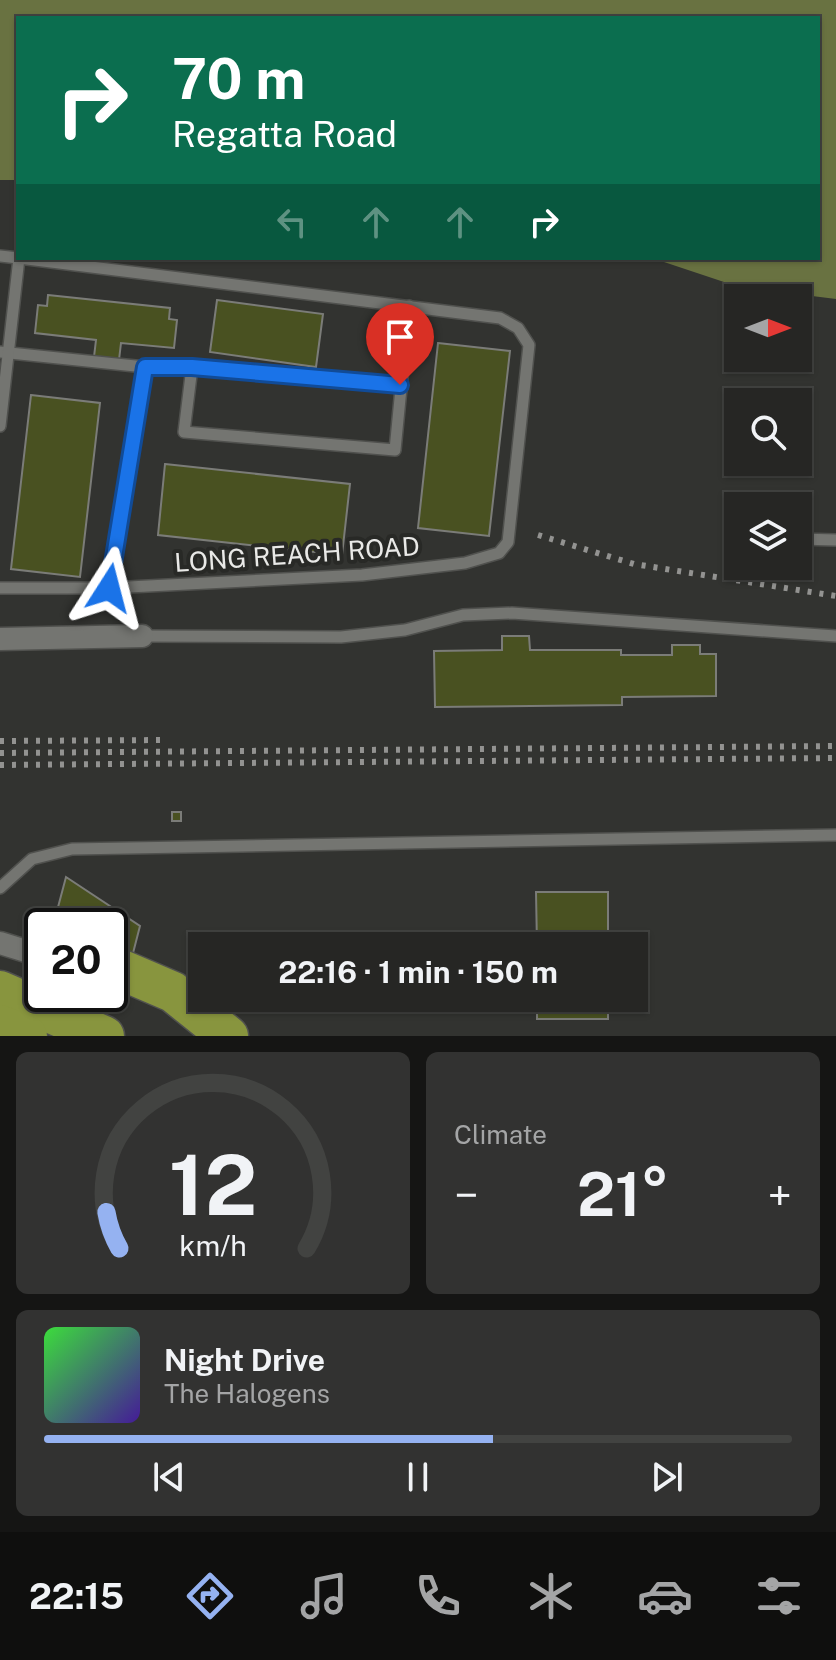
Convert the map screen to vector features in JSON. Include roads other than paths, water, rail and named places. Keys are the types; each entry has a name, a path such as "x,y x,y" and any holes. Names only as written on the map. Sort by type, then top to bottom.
{"highway":[{"path":"128,973 173,992 228,1036"},
{"path":"0,991 104,1036"},
{"path":"0,1025 27,1036"}],"street":[{"path":"0,639 142,636"},
{"path":"0,943 24,950"}],"lane":[{"path":"0,426 4,352 18,260"},
{"path":"34,260 409,306 395,450 184,432 192,367"},
{"name":"LONG REACH ROAD","path":"0,588 109,588 362,575 465,563 499,553 508,542 529,345 518,328 500,318 409,306"},
{"path":"4,352 145,367 192,367 400,385"},
{"path":"109,588 145,367"},
{"path":"812,539 836,540"},
{"path":"142,636 341,637 405,630 463,615 512,613 836,636"},
{"path":"0,888 32,859 72,849 836,835"}],"railway":[{"path":"538,535 634,564 836,596"},
{"path":"0,741 168,740"},
{"path":"0,753 836,746"},
{"path":"0,765 836,758"}]}
